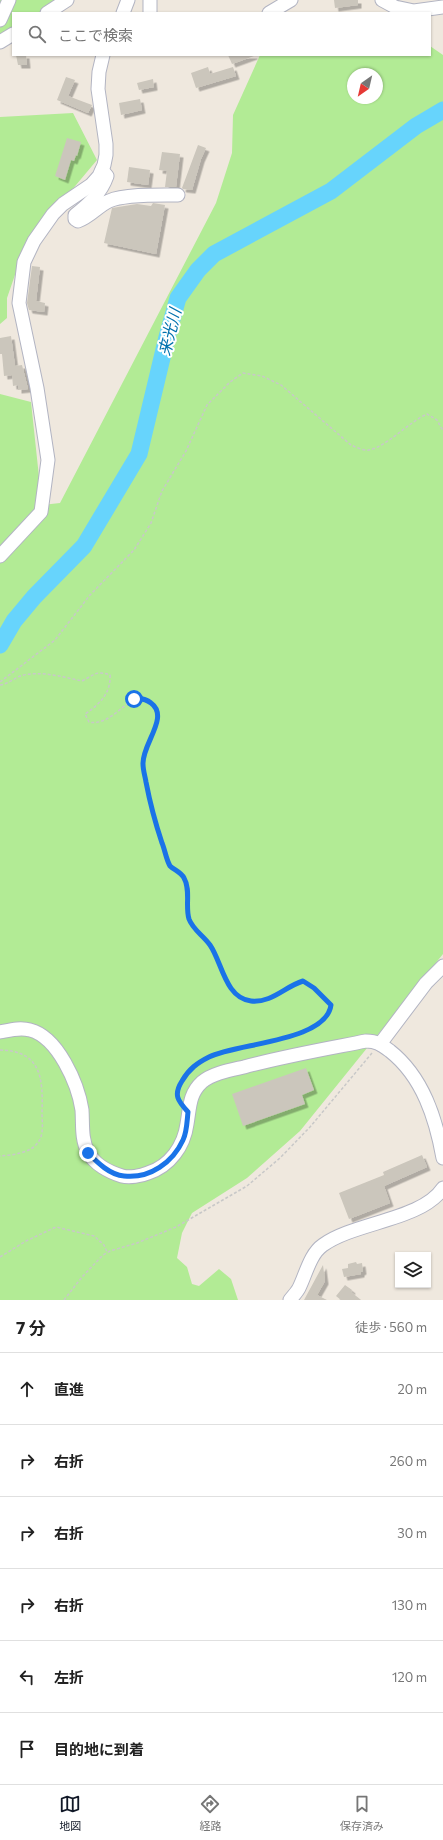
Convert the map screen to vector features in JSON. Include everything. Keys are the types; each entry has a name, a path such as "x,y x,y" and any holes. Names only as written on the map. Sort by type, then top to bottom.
{"street":[{"path":"0,20 9,0"},
{"path":"49,12 67,0"},
{"path":"123,12 128,0"},
{"path":"150,0 150,12"},
{"path":"271,12 291,0"},
{"path":"382,0 395,7 414,10 443,7"},
{"path":"0,42 12,35"},
{"path":"0,556 41,512 48,460 37,388 19,303 24,262 34,241 53,214 63,204 91,185 102,170 106,155 98,89 98,72 103,56"},
{"path":"102,170 107,176 104,184 99,193 75,215 75,219 78,221 85,219 92,211 116,198 161,195 178,196"},
{"path":"380,1044 422,989 443,966"},
{"path":"0,1032 14,1029 30,1030 45,1038 58,1051 76,1087 81,1109 84,1144 88,1153 100,1165 109,1171 124,1176 143,1175 159,1169 176,1153 184,1138 190,1100 197,1088 210,1077 277,1058 366,1041 374,1041 398,1057 416,1078 434,1120 443,1158"},
{"path":"290,1300 298,1289 312,1260 321,1247 335,1238 424,1205 438,1196 443,1188"}],"path":[{"path":"0,682 55,640 90,595 134,550 151,523 162,492 186,451 207,405 230,382 243,373 262,376 281,385 351,445 359,448 368,450 383,444 419,418 427,414 437,420 443,431"},
{"path":"0,685 20,676 38,675 59,675 82,681 96,673 101,672 110,675 110,681 100,704 86,714 89,722 94,723 106,720 134,699 144,700 156,708 158,717 154,731 146,746 143,763 151,811 171,866 183,876 185,880 188,890 189,918 194,929 209,944 216,954 226,980 239,997 250,1001 266,1000 276,997 294,984 303,981 314,988 331,1005 330,1012 326,1018 312,1028 272,1041 211,1056 194,1065 177,1089 177,1096 188,1112"},
{"path":"64,1300 94,1263 108,1252 137,1243 176,1227 247,1186 280,1158 310,1127 380,1044"},
{"path":"0,1050 23,1053 32,1060 37,1068 43,1093 42,1134 39,1141 26,1151 11,1156 0,1156"},
{"path":"0,1257 26,1241 56,1227 94,1236 104,1245 108,1252"}],"green space":[{"path":"0,0 57,0 40,12 12,12 12,33 0,41"},
{"path":"431,47 443,55 443,954 300,1131 247,1178 192,1213 182,1233 177,1258 187,1267 192,1284 199,1286 219,1269 231,1279 238,1300 0,1300 0,394 31,402 42,505 60,503 216,203 232,153 233,115 260,56 431,56"},
{"path":"73,113 97,160 29,241 7,298 7,318 0,324 0,117"}],"building":[{"path":"334,0 358,0 358,5 335,8"},
{"path":"16,56 26,56 27,65 18,65"},
{"path":"228,56 254,56 232,64"},
{"path":"208,67 210,74 233,67 236,76 196,88 191,73"},
{"path":"66,77 75,80 68,96 92,105 88,113 57,100"},
{"path":"153,79 154,87 139,90 137,83"},
{"path":"140,99 142,110 121,115 119,103"},
{"path":"67,138 81,142 77,156 76,155 74,161 71,160 65,180 55,176"},
{"path":"198,145 206,148 201,159 192,190 183,189 182,188"},
{"path":"162,152 180,154 176,187 165,187 167,171 159,170"},
{"path":"129,167 150,170 148,185 127,182"},
{"path":"153,203 165,205 156,254 104,243 112,208 137,204 151,206"},
{"path":"32,266 40,267 36,301 45,303 44,312 29,310 27,303"},
{"path":"11,336 15,366 22,365 28,389 18,390 18,385 13,386 12,375 4,376 2,354 0,354 0,338"},
{"path":"306,1068 314,1090 302,1095 305,1104 243,1126 232,1094"},
{"path":"422,1155 427,1167 384,1186 390,1203 349,1219 339,1193 384,1175 383,1172"},
{"path":"356,1262 357,1264 362,1263 363,1271 361,1274 344,1277 342,1269 348,1268 348,1264"},
{"path":"323,1265 325,1281 317,1295 327,1300 304,1300"},
{"path":"345,1285 361,1300 341,1300 336,1296"}],"waterway":[{"name":"来光川","path":"0,645 14,621 34,597 84,546 139,454 167,337 178,298 198,270 214,254 331,191 416,126 443,110"}],"route":[{"path":"88,1153 100,1165 109,1171 124,1176 143,1175 159,1169 176,1153 184,1138 188,1112 177,1096 177,1089 185,1075 194,1065 211,1056 272,1041 312,1028 326,1018 330,1012 331,1005 314,988 303,981 294,984 276,997 266,1000 250,1001 239,997 233,991 226,980 216,954 209,944 194,929 189,918 187,905 188,890 185,880 179,872 171,866 156,826 151,811 143,763 146,746 154,731 158,717 156,708 150,702 138,698 134,699"}]}
